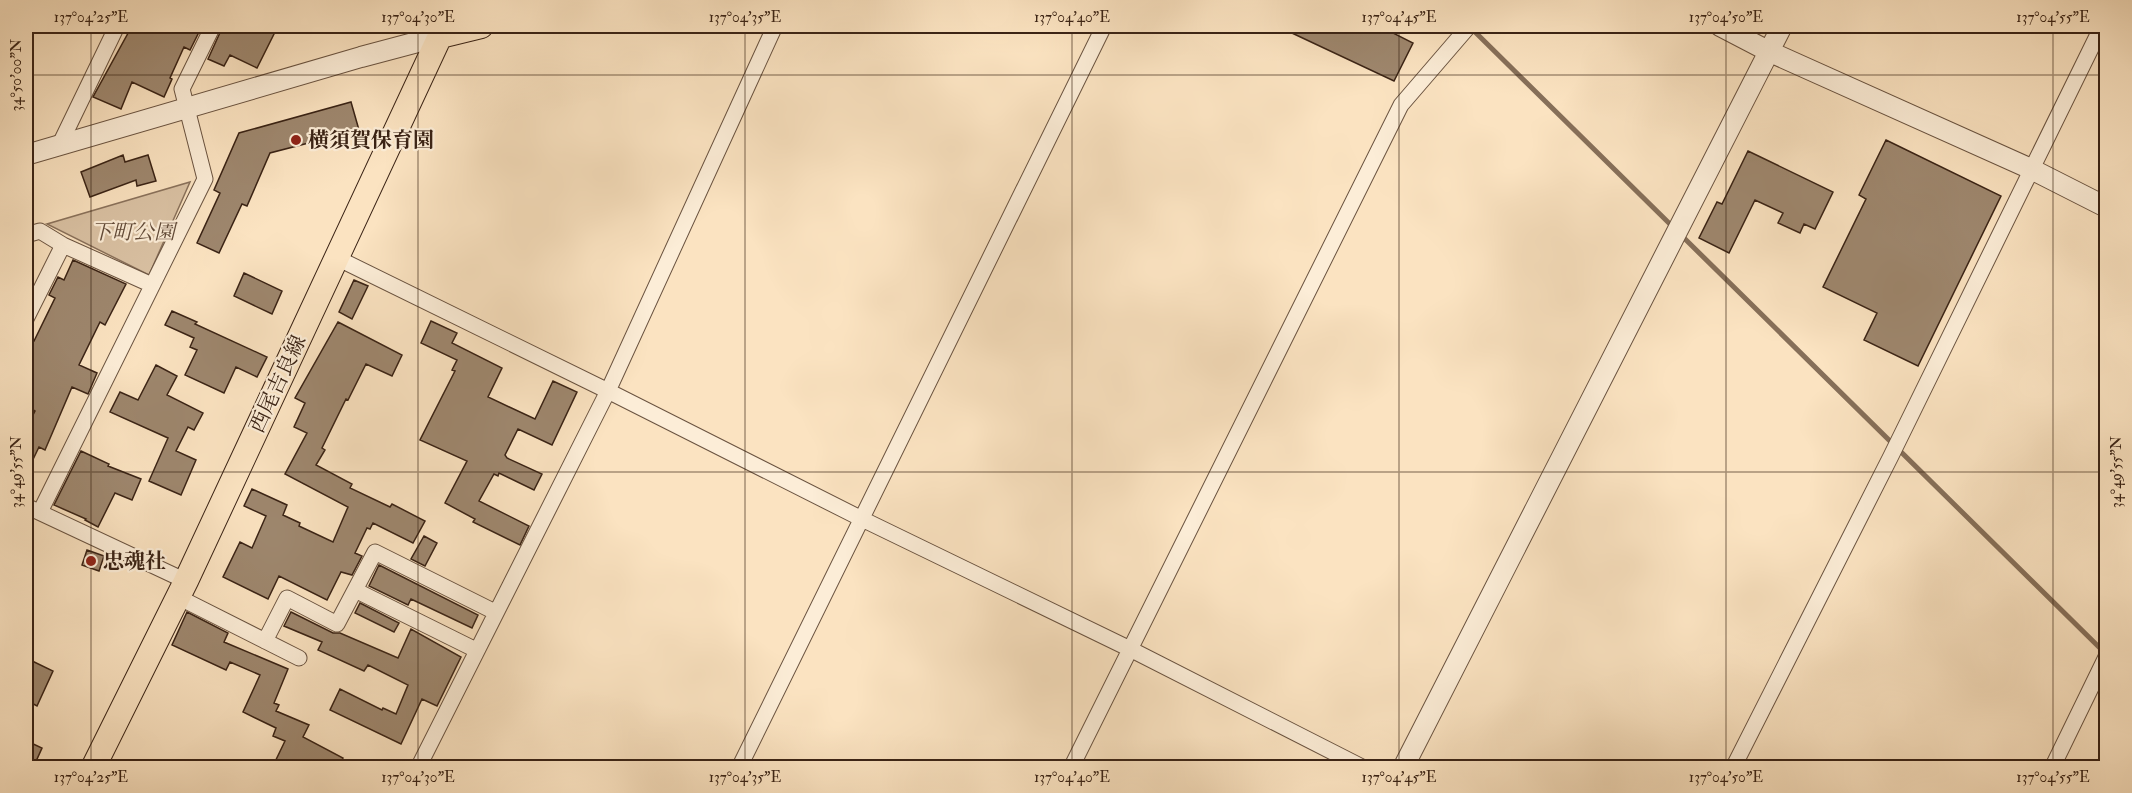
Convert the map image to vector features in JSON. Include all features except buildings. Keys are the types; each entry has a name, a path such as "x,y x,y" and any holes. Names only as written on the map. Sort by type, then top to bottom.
{"main road":[{"path":"442,31 481,26"},
{"name":"西尾吉良線","path":"93,768 182,589 442,31"}],"street":[{"path":"60,144 117,26"},
{"path":"213,26 182,90 205,179 152,285 33,509 182,589 265,641 299,658"},
{"path":"418,768 608,391 775,26"},
{"path":"739,768 1104,26"},
{"path":"1720,26 1768,51 2031,169 2106,207"},
{"path":"1403,768 1782,26"},
{"path":"1733,768 1901,436 2102,26"},
{"path":"1071,768 1401,105 1465,30"},
{"path":"26,155 442,31"},
{"path":"26,236 39,231 63,245 152,285"},
{"path":"26,319 63,245"},
{"path":"337,258 862,519 1130,649 1364,768"},
{"path":"265,641 287,598 337,624 375,552 495,612"},
{"path":"355,590 476,650"},
{"path":"2052,768 2104,662"}],"green space":[{"name":"下町公園","path":"190,182 149,275 47,224"}],"waterway":[{"path":"1470,27 1675,229"},
{"path":"1681,235 2106,654"}],"place":[{"name":"横須賀保育園","path":"296,140"},
{"name":"忠魂社","path":"91,561"}]}
